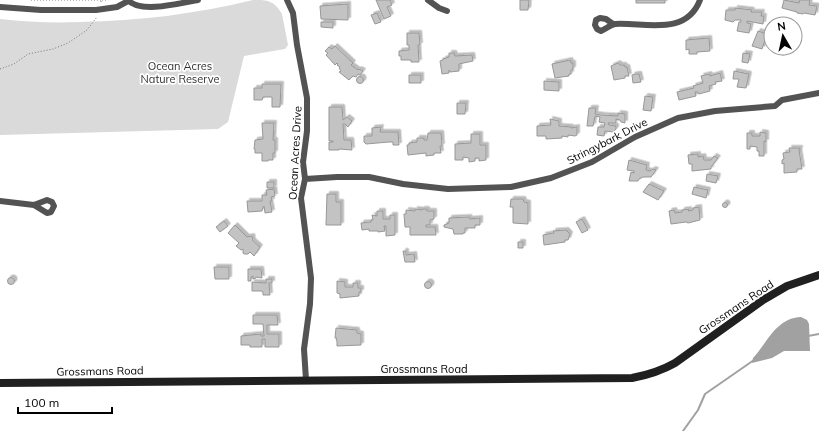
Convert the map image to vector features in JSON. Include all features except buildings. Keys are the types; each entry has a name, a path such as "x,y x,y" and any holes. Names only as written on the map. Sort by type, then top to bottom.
{"street":[{"path":"0,7 42,10 96,10 117,7 128,0 135,5 148,7 198,0"},
{"name":"Ocean Acres Drive","path":"287,0 293,13 308,98 303,162 305,180 302,191 302,208 311,278 310,304 304,349 306,380"},
{"path":"428,0 438,8 447,11"},
{"path":"613,24 670,25 685,19 691,14 700,0"},
{"name":"Stringybark Drive","path":"305,180 354,176 369,177 403,184 448,189 511,186 551,178 592,162 635,137 678,118 715,111 775,106 782,100 819,93"},
{"path":"0,201 34,205"},
{"name":"Grossmans Road","path":"0,383 605,379 644,376 656,373 675,363 748,309 776,292 787,286 819,275"}],"path":[{"path":"31,0 101,0"},
{"path":"0,69 14,64 28,54 53,49 68,43 87,30 98,15"},
{"path":"0,66 4,67"}],"green space":[{"name":"Ocean Acres Nature Reserve","path":"253,0 262,0 273,3 279,9 282,14 288,45 285,49 244,56 228,122 218,129 0,135 0,19 30,22 124,20 188,13"}],"shaded area":[{"path":"801,317 807,320 809,324 810,351 784,351 772,358 752,363 753,358 779,326 792,318"}],"waterway":[{"path":"808,336 819,334"},
{"path":"683,431 698,410 705,394 754,360"}]}
